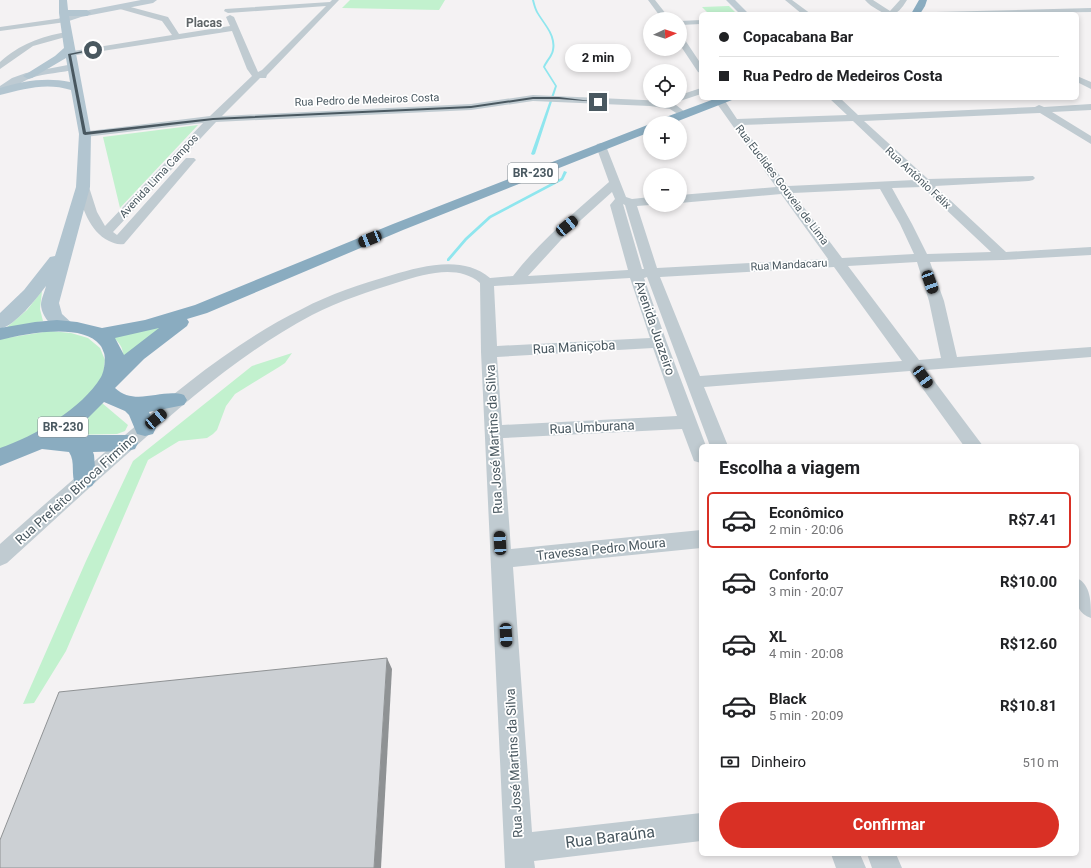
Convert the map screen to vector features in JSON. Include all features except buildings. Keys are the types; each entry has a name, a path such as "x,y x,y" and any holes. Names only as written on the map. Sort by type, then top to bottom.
{"highway":[{"path":"916,12 923,0"},
{"path":"684,115 720,100"},
{"name":"BR-230","path":"99,335 148,325 201,309 398,227 643,131"},
{"name":"BR-230","path":"0,457 15,453 40,441 68,423 88,406 108,384 154,341 201,309"},
{"path":"0,334 31,327 66,326 84,329 99,335 111,346 114,353 115,369 108,384 114,399 136,407 142,417 145,428"},
{"path":"124,402 145,405 177,400"},
{"path":"40,441 76,444 128,443"},
{"path":"76,444 84,455 84,480"}],"main road":[{"path":"63,0 62,19 85,134 83,187 64,248 50,303 51,311 56,319 66,326"},
{"path":"62,19 85,16 154,0"},
{"path":"730,0 743,12"},
{"path":"28,76 69,52"},
{"path":"2,90 18,80 28,76 47,71 73,70"},
{"path":"2,90 73,70"},
{"path":"2,90 41,83 67,84 76,88"},
{"path":"0,322 27,297 44,278 64,248"}],"street":[{"path":"651,0 660,12"},
{"path":"788,0 804,12"},
{"path":"868,0 887,12"},
{"path":"893,12 899,7 904,0"},
{"path":"262,75 247,60 227,7 288,6 334,2"},
{"name":"Avenida Lima Campos","path":"198,152 118,241 105,233 213,119 262,75 334,2"},
{"path":"124,7 165,19 168,27 176,36"},
{"path":"948,7 957,12"},
{"path":"1026,12 1091,10"},
{"path":"0,29 62,19"},
{"path":"0,66 12,55 62,19"},
{"path":"687,23 699,22"},
{"path":"69,52 234,28"},
{"path":"687,46 697,56"},
{"path":"1079,74 1091,86"},
{"name":"Avenida Lima Campos","path":"220,128 262,75"},
{"path":"687,96 699,92"},
{"name":"Rua Pedro de Medeiros Costa","path":"85,134 213,119 471,107 547,97 604,102 643,103"},
{"name":"Rua Euclides Gouveia de Lima","path":"723,100 734,122 972,444"},
{"name":"Rua Antônio Félix","path":"836,100 924,184 1003,256"},
{"path":"1029,102 1091,141"},
{"path":"734,122 947,115 1091,107"},
{"name":"Rua Pedro de Medeiros Costa","path":"674,108 684,115"},
{"path":"196,137 212,137"},
{"name":"Avenida Juazeiro","path":"601,146 615,183 626,201 652,273 718,444"},
{"path":"163,172 180,172"},
{"path":"687,198 785,190 1029,178"},
{"path":"517,280 527,267 567,226 615,183"},
{"path":"884,185 905,221 922,258 935,294 950,362"},
{"path":"83,187 88,205 95,219 105,233"},
{"path":"626,201 643,201"},
{"name":"Avenida Juazeiro","path":"626,201 616,205 636,274 659,342 699,450"},
{"name":"Rua Mandacaru","path":"353,294 394,279 429,270 462,269 484,279 517,280 839,262 1091,251"},
{"name":"Rua José Martins da Silva","path":"484,279 519,858"},
{"name":"Rua Prefeito Biroca Firmino","path":"0,557 84,480 199,382 255,342 307,312 353,294"},
{"name":"Rua Maniçoba","path":"489,352 659,342"},
{"path":"694,382 1091,352"},
{"name":"Rua Umburana","path":"494,432 689,422"},
{"name":"Travessa Pedro Moura","path":"501,559 699,539"},
{"path":"1079,591 1091,608"},
{"name":"Rua Baraúna","path":"519,858 699,827"},
{"path":"846,856 850,868"},
{"path":"882,856 887,868"}],"green space":[{"path":"350,0 445,0 439,10 342,8"},
{"path":"729,6 735,12 707,12 702,7"},
{"path":"198,125 120,208 103,137"},
{"path":"42,291 40,309 43,321 6,328 27,310"},
{"path":"176,321 123,361 121,347 112,336"},
{"path":"50,331 71,333 88,338 100,348 105,360 103,375 93,392 52,427 0,450 0,339"},
{"path":"292,353 285,363 235,394 226,406 217,430 213,434 207,438 179,441 148,460 66,651 34,703 23,704 86,561 133,461 252,366"},
{"path":"102,403 128,425 125,431 117,434 65,435"}],"waterway":[{"path":"533,0 535,7 549,31 554,44 553,51 544,67 556,86 533,154"},
{"path":"448,260 466,239 490,217 562,179 565,172"}],"district":[{"name":"Placas","path":"204,23"}],"route":[{"path":"93,50 70,54 85,134 134,127 213,119 471,107 547,97 598,102"}]}
